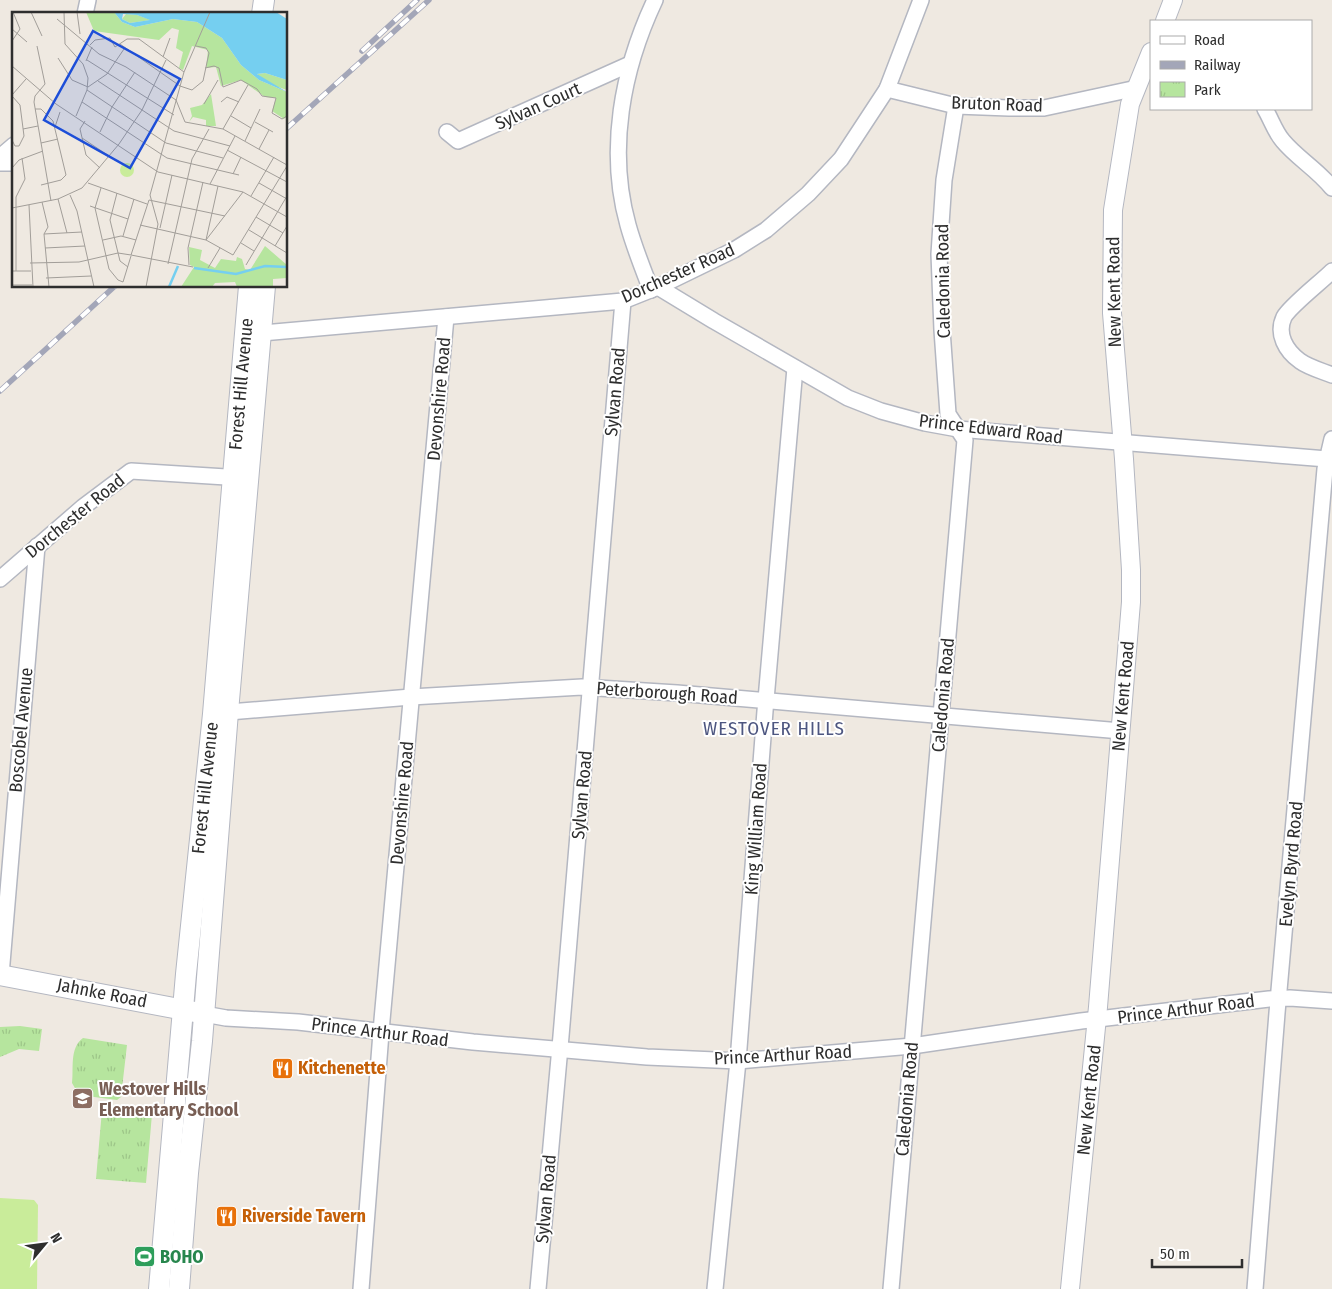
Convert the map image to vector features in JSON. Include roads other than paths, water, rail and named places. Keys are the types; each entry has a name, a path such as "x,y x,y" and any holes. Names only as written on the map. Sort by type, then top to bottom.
{"main road":[{"name":"Forest Hill Avenue","path":"249,288 253,334"},
{"name":"Forest Hill Avenue","path":"179,1289 204,1014 221,713 253,334 264,288"},
{"name":"Forest Hill Avenue","path":"160,1289 183,1009 221,713"},
{"name":"Jahnke Road","path":"1,975 204,1014"}],"street":[{"path":"655,0 645,21 630,64 621,104 618,156 620,189 628,226 655,288"},
{"name":"Dorchester Road","path":"253,334 623,301 655,288 742,245 766,230 808,194 841,159 888,89 921,0"},
{"name":"New Kent Road","path":"1070,1289 1097,1019 1131,584 1123,442 1112,313 1113,210 1139,93 1150,57"},
{"name":"Sylvan Court","path":"447,132 458,141 630,64"},
{"name":"Bruton Road","path":"888,89 956,106 1044,108 1139,93"},
{"name":"Caledonia Road","path":"891,1289 965,440 948,414 939,254 944,180 956,106"},
{"path":"1266,110 1281,139 1332,188"},
{"path":"0,157 12,147"},
{"path":"1332,272 1285,316 1281,327 1284,345 1291,353 1301,362 1332,374"},
{"name":"Prince Edward Road","path":"655,288 848,398 881,411 925,423 958,428 1327,459"},
{"name":"Sylvan Road","path":"538,1289 623,301"},
{"name":"Devonshire Road","path":"361,1289 381,1032 446,317"},
{"name":"King William Road","path":"715,1289 738,1061 766,701 795,368"},
{"name":"Evelyn Byrd Road","path":"1255,1289 1327,459 1332,439"},
{"name":"Dorchester Road","path":"0,579 82,507 131,471 241,478"},
{"name":"Boscobel Avenue","path":"1,975 36,546"},
{"name":"Peterborough Road","path":"221,713 411,697 591,688 678,692 1121,731"},
{"name":"Prince Arthur Road","path":"204,1014 226,1018 298,1022 560,1050 647,1057 738,1061 912,1046 1097,1019 1279,998 1332,1001"}],"railway":[{"path":"362,51 417,0"},
{"path":"288,127 429,0"},
{"path":"0,391 113,288"}],"place":[{"name":"Kitchenette","path":"282,1068"},
{"name":"Westover Hills Elementary School","path":"83,1099"},
{"name":"Riverside Tavern","path":"226,1216"},
{"name":"BOHO","path":"144,1257"}],"district":[{"name":"WESTOVER HILLS","path":"774,728"}]}
